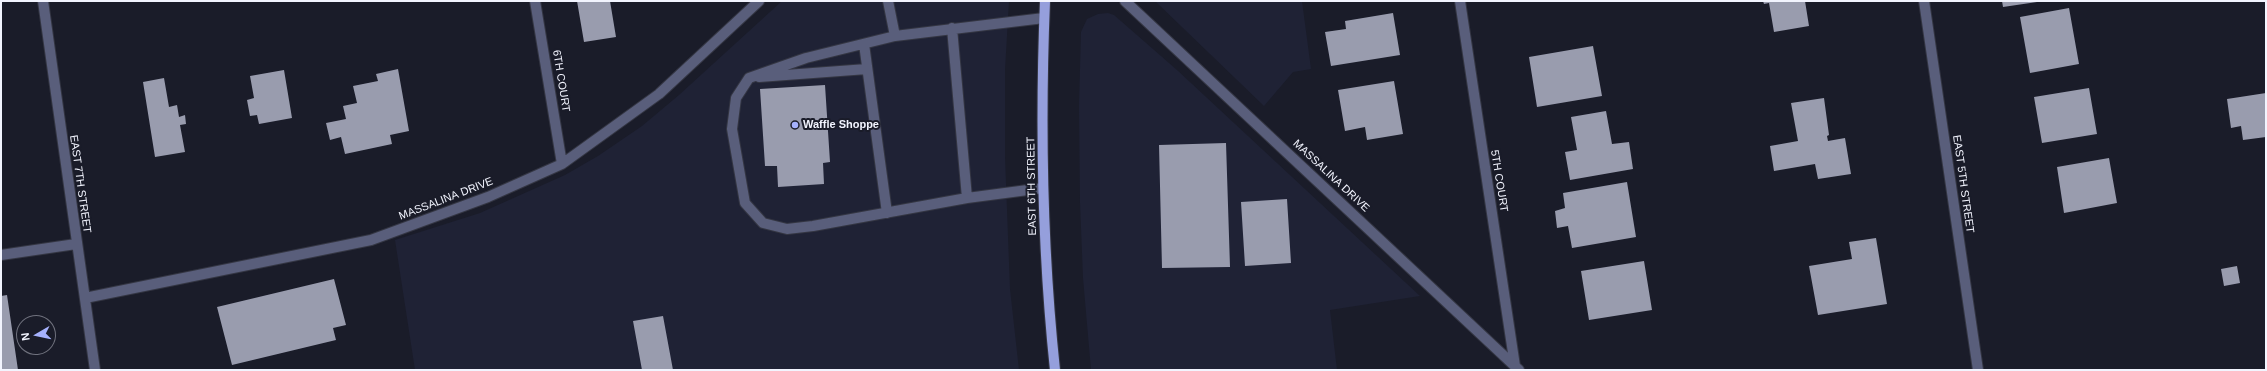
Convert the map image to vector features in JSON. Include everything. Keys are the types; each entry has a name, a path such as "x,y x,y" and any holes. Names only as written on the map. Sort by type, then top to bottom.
{"main road":[{"name":"EAST 6TH STREET","path":"1045,1 1043,188 1047,286 1056,370"}],"street":[{"name":"EAST 7TH STREET","path":"43,1 76,244 95,370"},
{"name":"6TH COURT","path":"536,1 562,164"},
{"name":"MASSALINA DRIVE","path":"85,298 371,240 488,197 562,164 659,94 759,1"},
{"path":"888,1 895,36"},
{"name":"MASSALINA DRIVE","path":"1126,1 1517,368"},
{"name":"5TH COURT","path":"1460,1 1517,368"},
{"name":"EAST 5TH STREET","path":"1924,1 1978,370"},
{"path":"1043,188 967,198 887,213 787,229 763,223 745,203 732,129 736,98 749,78 806,58 895,36 1044,18"},
{"path":"952,28 967,198"},
{"path":"864,44 887,213"},
{"path":"749,78 867,68"},
{"path":"1,256 76,244"}],"shaded area":[{"path":"782,1 1009,1 1005,70 1005,157 1010,289 1019,370 415,370 395,240 480,213 565,175 598,156 642,126 679,95"},
{"path":"1155,1 1302,1 1311,69 1293,72 1264,106"},
{"path":"1108,13 1114,15 1177,70 1420,296 1330,310 1337,370 1091,370 1083,278 1080,203 1079,106 1081,32 1087,19 1098,14"}],"building":[{"path":"577,1 610,1 616,37 584,42"},
{"path":"1763,1 1805,1 1809,26 1774,32 1769,3 1764,4"},
{"path":"2002,1 2037,1 2037,2 2003,7"},
{"path":"2069,8 2079,64 2030,73 2020,17"},
{"path":"1393,13 1400,55 1331,66 1325,32 1346,29 1345,21"},
{"path":"1593,46 1602,96 1537,107 1529,57"},
{"path":"398,69 409,131 390,135 392,144 345,154 341,137 330,140 326,123 346,119 343,106 357,103 353,86 378,81 376,74"},
{"path":"284,70 292,118 259,124 257,115 250,116 247,100 254,98 250,76"},
{"path":"164,78 169,107 177,105 179,117 185,115 186,124 180,125 185,152 155,157 143,82"},
{"path":"1394,81 1403,134 1367,140 1365,127 1345,131 1338,90"},
{"name":"Waffle Shoppe","path":"825,85 830,162 823,163 824,184 778,187 777,166 765,166 760,89"},
{"path":"2089,88 2097,134 2042,143 2034,97"},
{"path":"2266,93 2266,137 2243,140 2241,126 2231,128 2227,99"},
{"path":"1824,98 1829,135 1827,136 1828,141 1845,138 1851,174 1818,179 1815,164 1774,171 1770,146 1798,141 1791,103"},
{"path":"1606,111 1612,144 1629,142 1633,169 1570,180 1565,152 1577,150 1571,117"},
{"path":"1226,143 1230,267 1162,268 1159,145"},
{"path":"2109,158 2117,203 2064,213 2057,167"},
{"path":"1627,182 1636,237 1572,248 1568,226 1557,228 1555,211 1565,208 1563,193"},
{"path":"1287,199 1291,263 1245,266 1241,202"},
{"path":"1876,238 1887,304 1818,315 1809,266 1852,259 1849,242"},
{"path":"1644,261 1652,310 1589,320 1581,271"},
{"path":"2237,266 2240,283 2224,286 2221,269"},
{"path":"334,279 346,325 333,328 336,340 232,365 217,307"},
{"path":"7,295 18,370 1,370 1,296"},
{"path":"663,316 673,370 642,370 633,321"}],"place":[{"name":"Waffle Shoppe","path":"795,125"}]}
